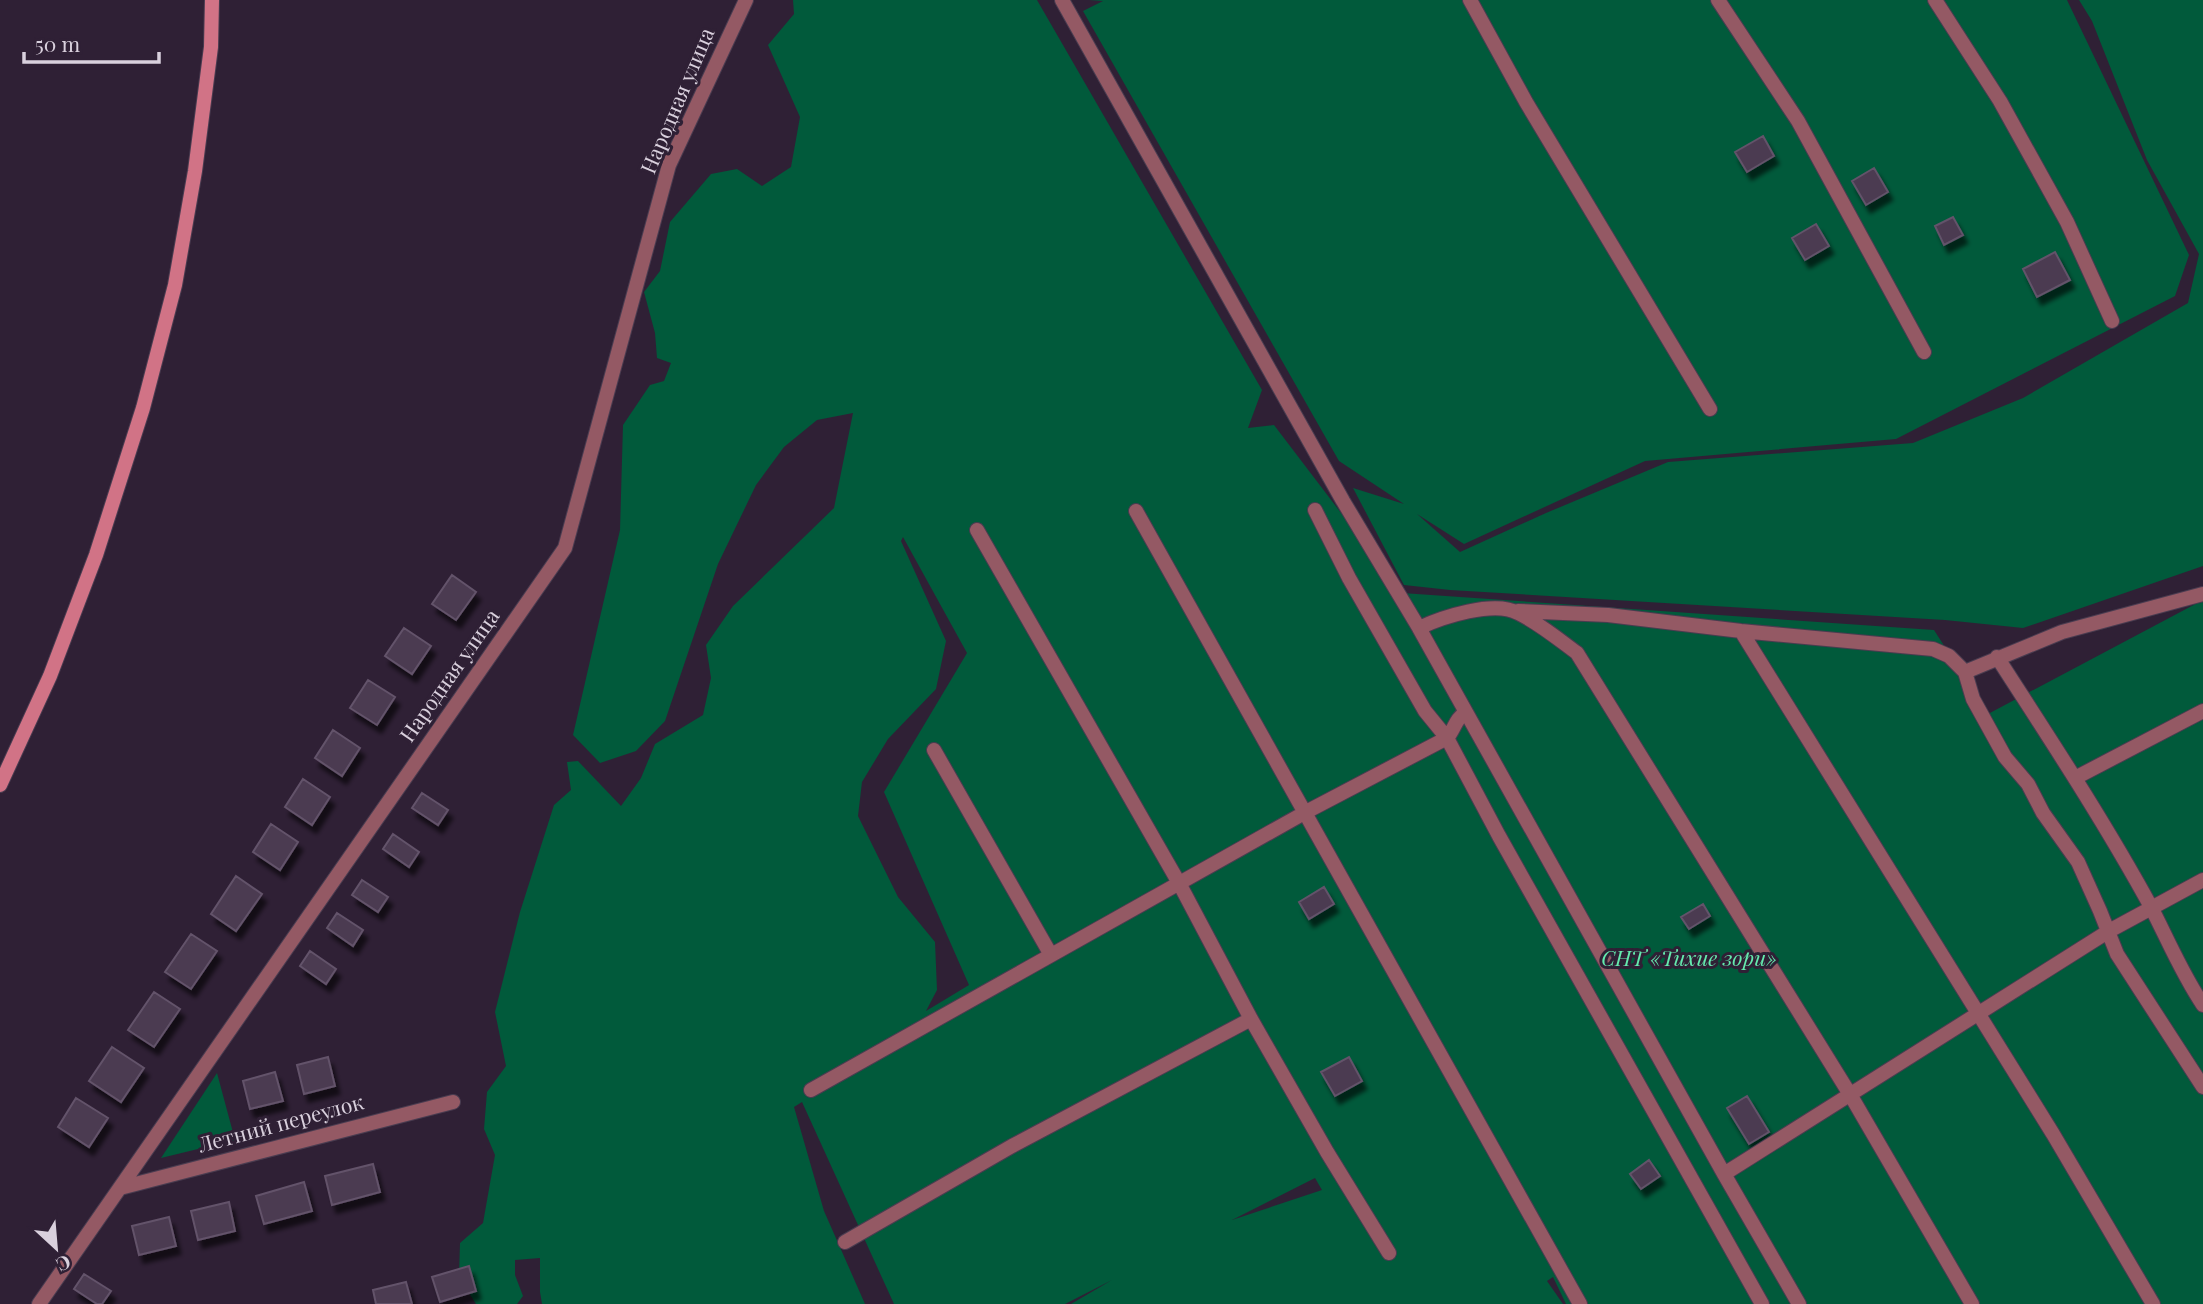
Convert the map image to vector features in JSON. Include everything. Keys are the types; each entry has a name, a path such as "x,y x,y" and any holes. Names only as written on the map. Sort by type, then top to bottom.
{"main road":[{"path":"0,785 50,676 96,555 143,408 175,285 195,171 211,47 212,0"}],"street":[{"name":"Народная улица","path":"39,1304 565,548 670,164 746,0"},
{"path":"1470,0 1526,102 1710,409"},
{"path":"1718,0 1798,121 1924,352"},
{"path":"1935,0 2000,101 2067,222 2112,321"},
{"path":"1066,6 1343,501 1419,628 1799,1304"},
{"path":"1315,510 1349,578 1425,711 1447,738 1698,1194 1762,1304"},
{"path":"1136,511 1580,1304"},
{"path":"977,530 1180,883 1251,1019 1389,1253"},
{"path":"1965,673 1997,657 2062,632 2203,594"},
{"path":"1419,628 1442,617 1491,609 1608,615 1933,649 1949,656 1965,673 1973,699 2006,757 2028,784 2043,813 2078,862 2117,954 2203,1087"},
{"path":"1516,611 1577,653 1851,1096 1972,1304"},
{"path":"1741,631 2053,1135 2153,1304"},
{"path":"1997,657 2075,778 2151,908 2180,968 2203,1006"},
{"path":"2075,778 2203,711"},
{"path":"811,1090 1306,813 1447,738 1459,716 1465,712"},
{"path":"934,750 1051,955"},
{"path":"1724,1174 2109,931 2203,880"},
{"path":"845,1242 1013,1146 1251,1019"},
{"name":"Летний переулок","path":"120,1188 453,1102"}],"green space":[{"name":"СНТ «Тихие зори»","path":"793,0 1037,0 1262,390 1248,428 1274,425 1402,593 1934,630 1988,714 2203,600 2203,1304 1566,1304 1553,1277 1547,1281 1563,1304 1071,1304 1112,1280 1065,1304 894,1304 802,1102 794,1107 824,1211 865,1304 542,1304 540,1258 515,1260 515,1275 523,1296 517,1304 476,1304 459,1277 460,1243 483,1223 495,1155 484,1129 487,1092 506,1066 495,1012 520,912 554,805 571,790 567,762 578,761 621,806 641,778 655,744 703,715 711,678 706,645 733,606 834,508 853,413 817,420 784,447 756,485 718,564 665,721 636,751 600,763 573,735 620,530 623,425 650,385 664,381 671,363 657,358 655,333 644,292 660,271 670,222 711,174 737,169 762,186 791,167 800,117 768,45 794,14","holes":["903,537 967,653 884,792 969,985 926,1011 937,990 935,942 898,897 858,816 862,782 888,739 936,689 946,641 901,541","1315,1178 1322,1190 1232,1220"]},
{"path":"1089,0 2067,0 2189,255 2175,296 1896,439 1645,461 1464,544 1417,514 1460,552 1668,462 1913,443 2023,398 2188,303 2199,254 2147,160 2092,21 2079,0 2203,0 2203,566 2023,628 1945,620 1404,585 1353,488 1404,504 1339,461 1083,11 1103,1"},
{"path":"217,1073 235,1140 161,1158"}],"building":[{"path":"1763,136 1774,156 1747,172 1735,152"},
{"path":"1874,168 1888,192 1866,205 1852,181"},
{"path":"1953,217 1963,235 1944,245 1935,226"},
{"path":"1816,224 1829,246 1805,260 1792,238"},
{"path":"2055,252 2070,280 2037,297 2023,269"},
{"path":"452,575 476,592 456,620 432,604"},
{"path":"404,628 431,646 412,674 385,656"},
{"path":"368,680 395,697 377,725 350,708"},
{"path":"333,730 360,748 342,776 315,758"},
{"path":"303,779 330,797 312,825 285,807"},
{"path":"422,793 448,810 438,825 412,808"},
{"path":"271,824 298,842 280,870 253,852"},
{"path":"393,834 419,852 409,867 383,849"},
{"path":"236,876 262,894 236,931 211,914"},
{"path":"362,880 388,897 378,912 352,895"},
{"path":"1324,887 1334,904 1309,919 1299,902"},
{"path":"1703,904 1710,916 1689,929 1681,917"},
{"path":"337,913 363,930 353,946 327,928"},
{"path":"191,934 217,951 191,989 165,972"},
{"path":"310,951 336,969 326,984 300,966"},
{"path":"154,992 180,1009 154,1047 128,1030"},
{"path":"112,1047 144,1068 121,1102 89,1081"},
{"path":"328,1057 335,1086 304,1094 297,1065"},
{"path":"1349,1057 1362,1081 1335,1096 1321,1072"},
{"path":"275,1072 283,1101 250,1109 243,1081"},
{"path":"1747,1096 1769,1132 1749,1144 1727,1108"},
{"path":"76,1098 108,1118 89,1147 58,1127"},
{"path":"1649,1160 1660,1176 1641,1189 1630,1174"},
{"path":"373,1164 380,1192 332,1205 325,1176"},
{"path":"304,1182 312,1211 264,1224 256,1196"},
{"path":"229,1202 235,1231 198,1240 191,1211"},
{"path":"169,1217 176,1246 139,1255 132,1226"},
{"path":"469,1266 476,1291 440,1302 432,1277"},
{"path":"84,1274 111,1291 102,1304 97,1304 74,1289"},
{"path":"406,1282 412,1304 376,1304 373,1290"}]}
